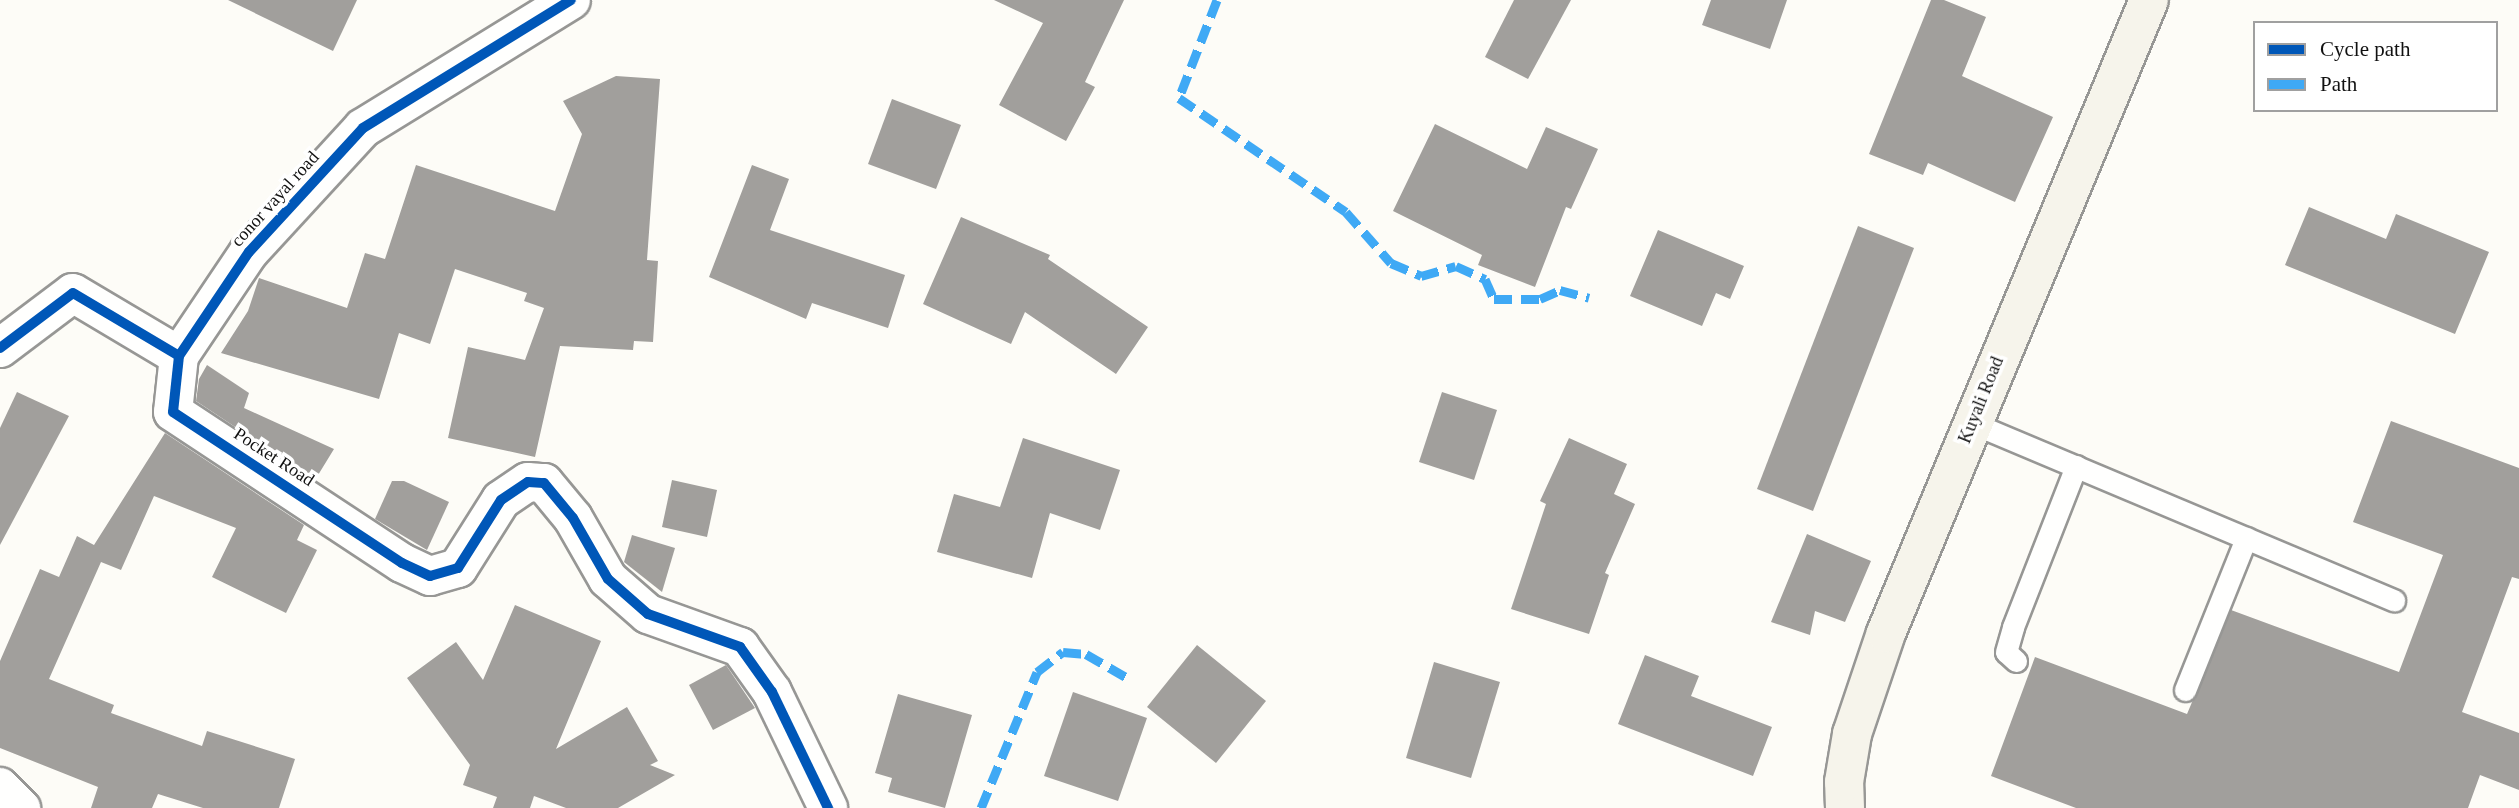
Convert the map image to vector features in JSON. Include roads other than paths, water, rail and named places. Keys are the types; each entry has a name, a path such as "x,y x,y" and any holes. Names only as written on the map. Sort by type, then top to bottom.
{"main road":[{"name":"Kuyali Road","path":"1845,808 1844,782 1852,734 1886,633 2149,0"}],"street":[{"name":"conor vayal road","path":"179,356 249,252 363,128 571,0"},
{"path":"0,348 73,293 179,356"},
{"name":"Pocket Road","path":"179,356 173,412 402,564 430,576 458,568 501,500 528,482 544,483 573,518 608,579 648,614 740,647 772,692 828,808"},
{"path":"0,787 21,808"}],"lane":[{"path":"1972,423 2394,600"},
{"path":"2016,661 2006,652 2013,627 2076,466"},
{"path":"2185,690 2246,538"}]}
